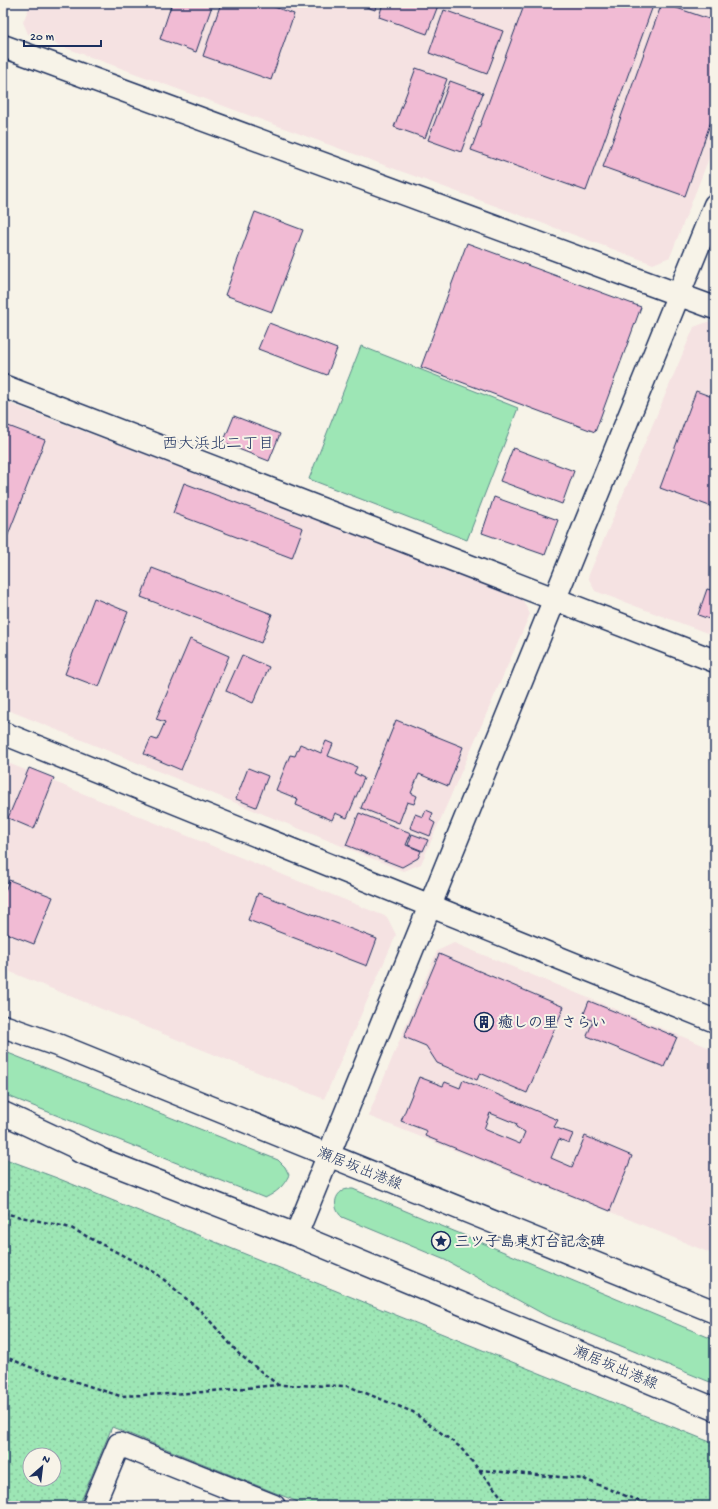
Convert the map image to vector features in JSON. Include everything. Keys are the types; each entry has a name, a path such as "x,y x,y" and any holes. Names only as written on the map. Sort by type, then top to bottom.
{"main road":[{"path":"3,46 715,308"},
{"path":"296,1235 715,206"},
{"path":"3,386 715,661"},
{"path":"3,733 715,1021"},
{"name":"瀬居坂出港線","path":"3,1026 60,1046 715,1312"},
{"path":"3,1107 97,1157"},
{"path":"3,1113 97,1157"},
{"name":"瀬居坂出港線","path":"3,1123 97,1157 296,1235 715,1409"},
{"path":"93,1506 119,1444 274,1506"}],"path":[{"path":"3,1213 72,1228 156,1273 203,1313 239,1354 278,1385"},
{"path":"3,1356 30,1367 120,1396 191,1393 278,1385 348,1386 413,1412 460,1448 509,1506"},
{"path":"478,1470 584,1480 651,1506"}],"shaded area":[{"path":"31,3 715,3 715,143 670,257 653,264 28,34 23,22"},
{"path":"710,321 715,323 715,636 595,591 588,577 694,327"},
{"path":"3,401 520,595 530,614 421,864 403,871 3,708"},
{"path":"3,761 387,917 396,935 324,1099 3,969"},
{"path":"454,943 715,1050 715,1255 368,1116 437,951"}],"green space":[{"path":"361,346 518,408 467,540 309,479"},
{"path":"3,1051 278,1160 285,1167 289,1175 279,1189 265,1198 3,1094"},
{"path":"3,1158 57,1178 715,1444 715,1506 308,1506 112,1427 79,1506 3,1506"},
{"path":"353,1189 715,1340 715,1384 547,1316 445,1260 342,1217 337,1211 336,1199 344,1190"}],"building":[{"path":"172,3 213,3 196,52 160,39"},
{"path":"221,3 263,3 294,14 271,80 203,56"},
{"path":"355,3 377,3 375,10"},
{"path":"383,3 439,3 427,34 379,17"},
{"path":"525,3 654,3 586,191 471,150"},
{"path":"662,3 715,21 715,110 685,196 603,167"},
{"path":"444,10 503,31 487,74 429,53"},
{"path":"416,68 447,79 425,138 394,127"},
{"path":"450,81 483,93 461,152 428,140"},
{"path":"255,212 303,230 272,312 225,295"},
{"path":"467,243 641,307 595,432 421,367"},
{"path":"269,323 337,349 327,375 258,349"},
{"path":"696,391 715,398 715,508 660,488"},
{"path":"234,416 280,434 269,461 223,443"},
{"path":"3,424 45,440 6,540 3,539"},
{"path":"513,448 574,471 562,504 500,481"},
{"path":"184,483 303,528 292,558 173,513"},
{"path":"494,497 558,520 545,555 482,533"},
{"path":"152,568 272,614 261,643 141,597"},
{"path":"707,589 715,591 715,621 698,615"},
{"path":"94,598 128,612 99,687 65,674"},
{"path":"190,639 229,656 181,770 144,754 151,738 157,740 165,722 156,719"},
{"path":"242,655 269,667 253,703 226,691"},
{"path":"396,720 463,747 448,786 419,774 411,793 417,796 414,804 407,802 399,823 361,808"},
{"path":"326,741 333,744 328,756 357,767 354,773 364,778 347,818 335,813 332,820 296,805 298,799 276,790 290,755 295,756 300,744 321,753"},
{"path":"29,768 54,778 34,829 8,818"},
{"path":"248,768 268,776 256,807 236,799"},
{"path":"426,810 433,813 430,820 435,823 430,836 410,828 415,814 423,817"},
{"path":"359,813 411,833 406,845 421,851 418,858 402,867 346,845"},
{"path":"412,834 428,840 423,851 408,845"},
{"path":"9,880 53,897 34,944 3,932 3,897"},
{"path":"258,893 377,939 367,966 248,920"},
{"name":"癒しの里 さらい","path":"439,954 564,1007 527,1093 480,1073 477,1080 437,1063 426,1046 404,1037"},
{"path":"589,1001 677,1037 664,1067 587,1036 593,1021 583,1016"},
{"path":"419,1077 443,1086 445,1082 460,1088 463,1080 558,1120 554,1127 573,1134 569,1143 559,1139 551,1158 572,1167 585,1136 632,1156 610,1211 425,1136 427,1131 401,1121","holes":["490,1113 517,1124 516,1127 525,1132 520,1144 484,1129"]}],"place":[{"name":"癒しの里 さらい","path":"484,1022"},
{"name":"三ツ子島東灯台記念碑","path":"441,1241"}],"district":[{"name":"西大浜北二丁目","path":"218,442"}]}
